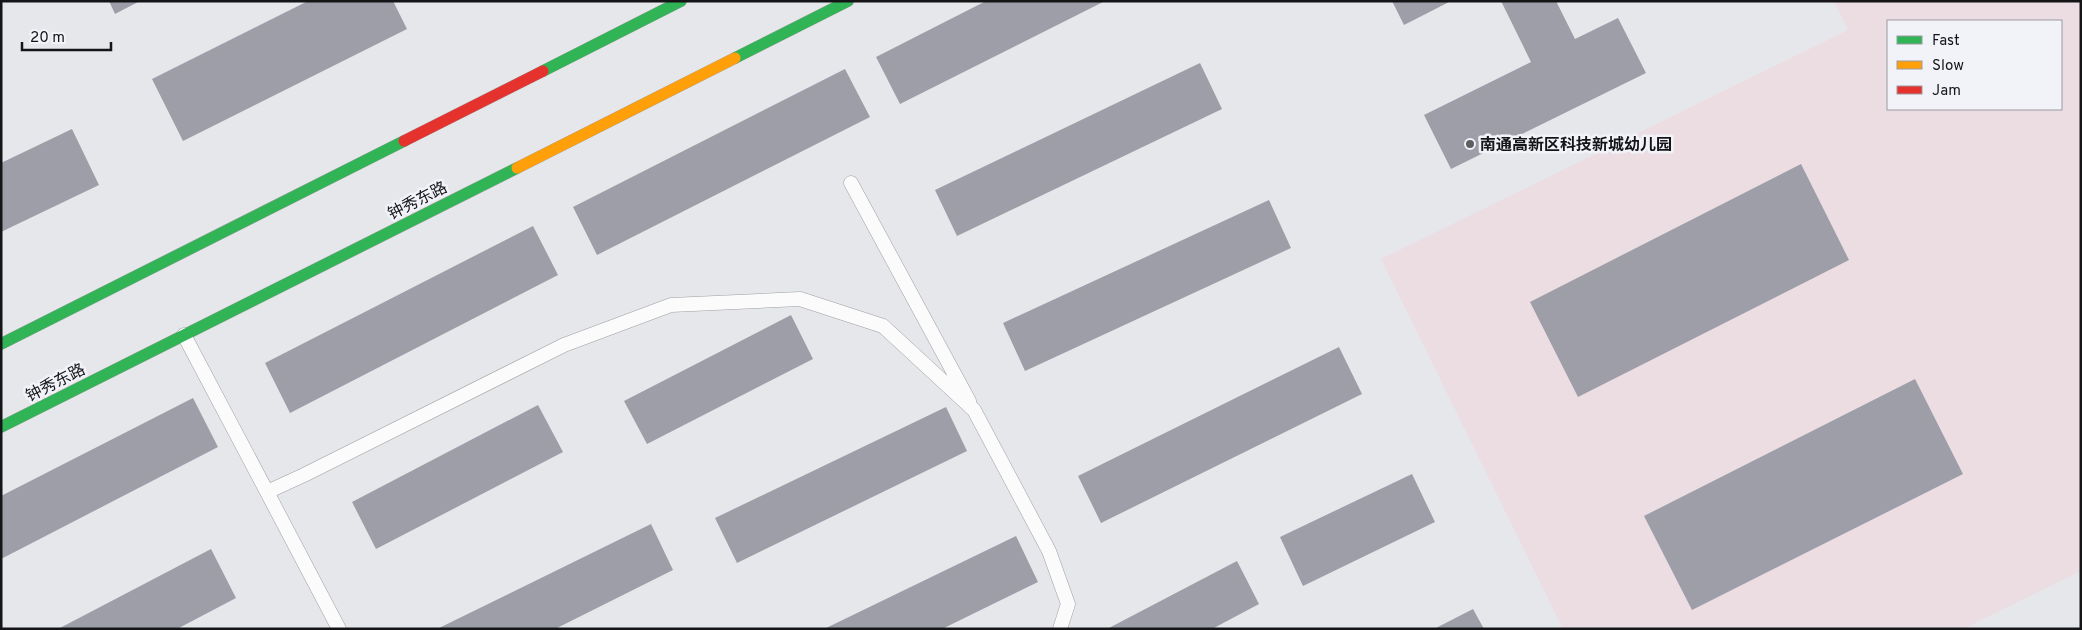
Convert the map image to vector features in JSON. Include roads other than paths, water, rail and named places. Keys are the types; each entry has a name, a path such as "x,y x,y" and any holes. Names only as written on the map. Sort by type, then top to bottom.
{"main road":[{"path":"1,344 681,1"},
{"name":"钟秀东路","path":"1,427 848,1"}],"lane":[{"path":"851,183 1049,551 1068,604 1060,629"},
{"path":"267,492 304,476 564,345 671,305 800,299 883,326 974,410"},
{"path":"184,335 340,629"}],"place":[{"name":"南通高新区科技新城幼儿园","path":"1470,144"}]}
